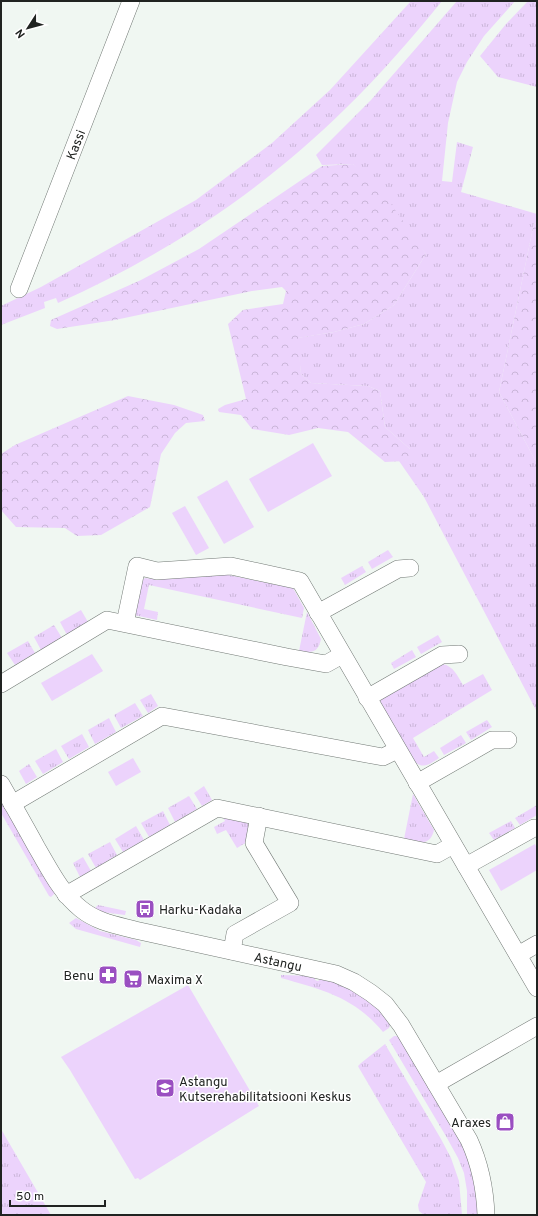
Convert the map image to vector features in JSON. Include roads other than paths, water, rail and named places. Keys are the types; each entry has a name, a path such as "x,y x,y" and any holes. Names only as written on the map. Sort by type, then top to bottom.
{"street":[{"name":"Kassi","path":"19,289 131,1"},
{"path":"125,623 137,566 157,571 231,566 300,581 397,750 537,988"},
{"path":"318,613 398,569 410,568"},
{"path":"1,684 107,620 280,656 326,664 342,654"},
{"path":"367,698 442,655 459,654"},
{"path":"12,804 162,716 383,757 397,750"},
{"path":"417,783 492,740 508,740"},
{"name":"Astangu","path":"1,784 54,877 66,895 82,910 105,922 232,952 336,974 354,982 385,1004 401,1025 476,1154 486,1201 486,1215"},
{"path":"66,895 217,808 437,854 453,845"},
{"path":"232,952 235,934 290,903 254,843 259,816"},
{"path":"466,866 534,828 537,828"},
{"path":"518,955 537,944"},
{"path":"436,1084 537,1026"}],"place":[{"name":"Harku-Kadaka","path":"145,909"},
{"name":"Benu","path":"108,975"},
{"name":"Maxima X","path":"133,979"},
{"name":"Astangu Kutserehabilitatsiooni Keskus","path":"165,1088"},
{"name":"Araxes","path":"505,1122"}]}
